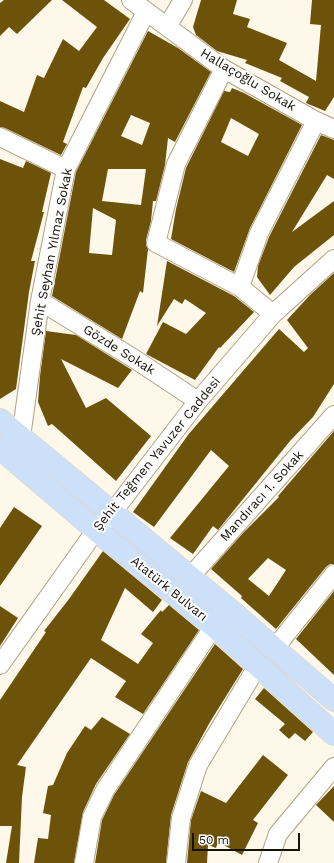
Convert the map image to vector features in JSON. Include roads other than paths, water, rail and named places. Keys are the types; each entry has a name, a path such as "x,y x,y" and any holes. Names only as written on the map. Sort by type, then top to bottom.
{"main road":[{"name":"Atatürk Bulvarı","path":"0,420 190,577 334,700"},
{"name":"Atatürk Bulvarı","path":"2,454 214,626 334,734"}],"street":[{"name":"Hallaçoğlu Sokak","path":"131,0 224,69 316,121 334,128"},
{"path":"166,27 183,0"},
{"name":"Şehit Seyhan Yılmaz Sokak","path":"21,437 40,301 66,168 146,12"},
{"path":"224,69 176,164 156,243 240,287 273,314"},
{"path":"240,287 259,233 316,121"},
{"path":"0,137 66,168"},
{"name":"Şehit Teğmen Yavuzer Caddesi","path":"0,665 96,530 112,513 198,401 273,314 334,260"},
{"name":"Gözde Sokak","path":"40,301 133,358 198,401"},
{"name":"Mandıracı 1. Sokak","path":"190,577 334,415"},
{"path":"274,648 334,574"},
{"path":"84,863 92,817 105,790 214,626"},
{"path":"176,863 181,818 198,765 258,665"},
{"path":"268,863 278,834 334,767"}]}
